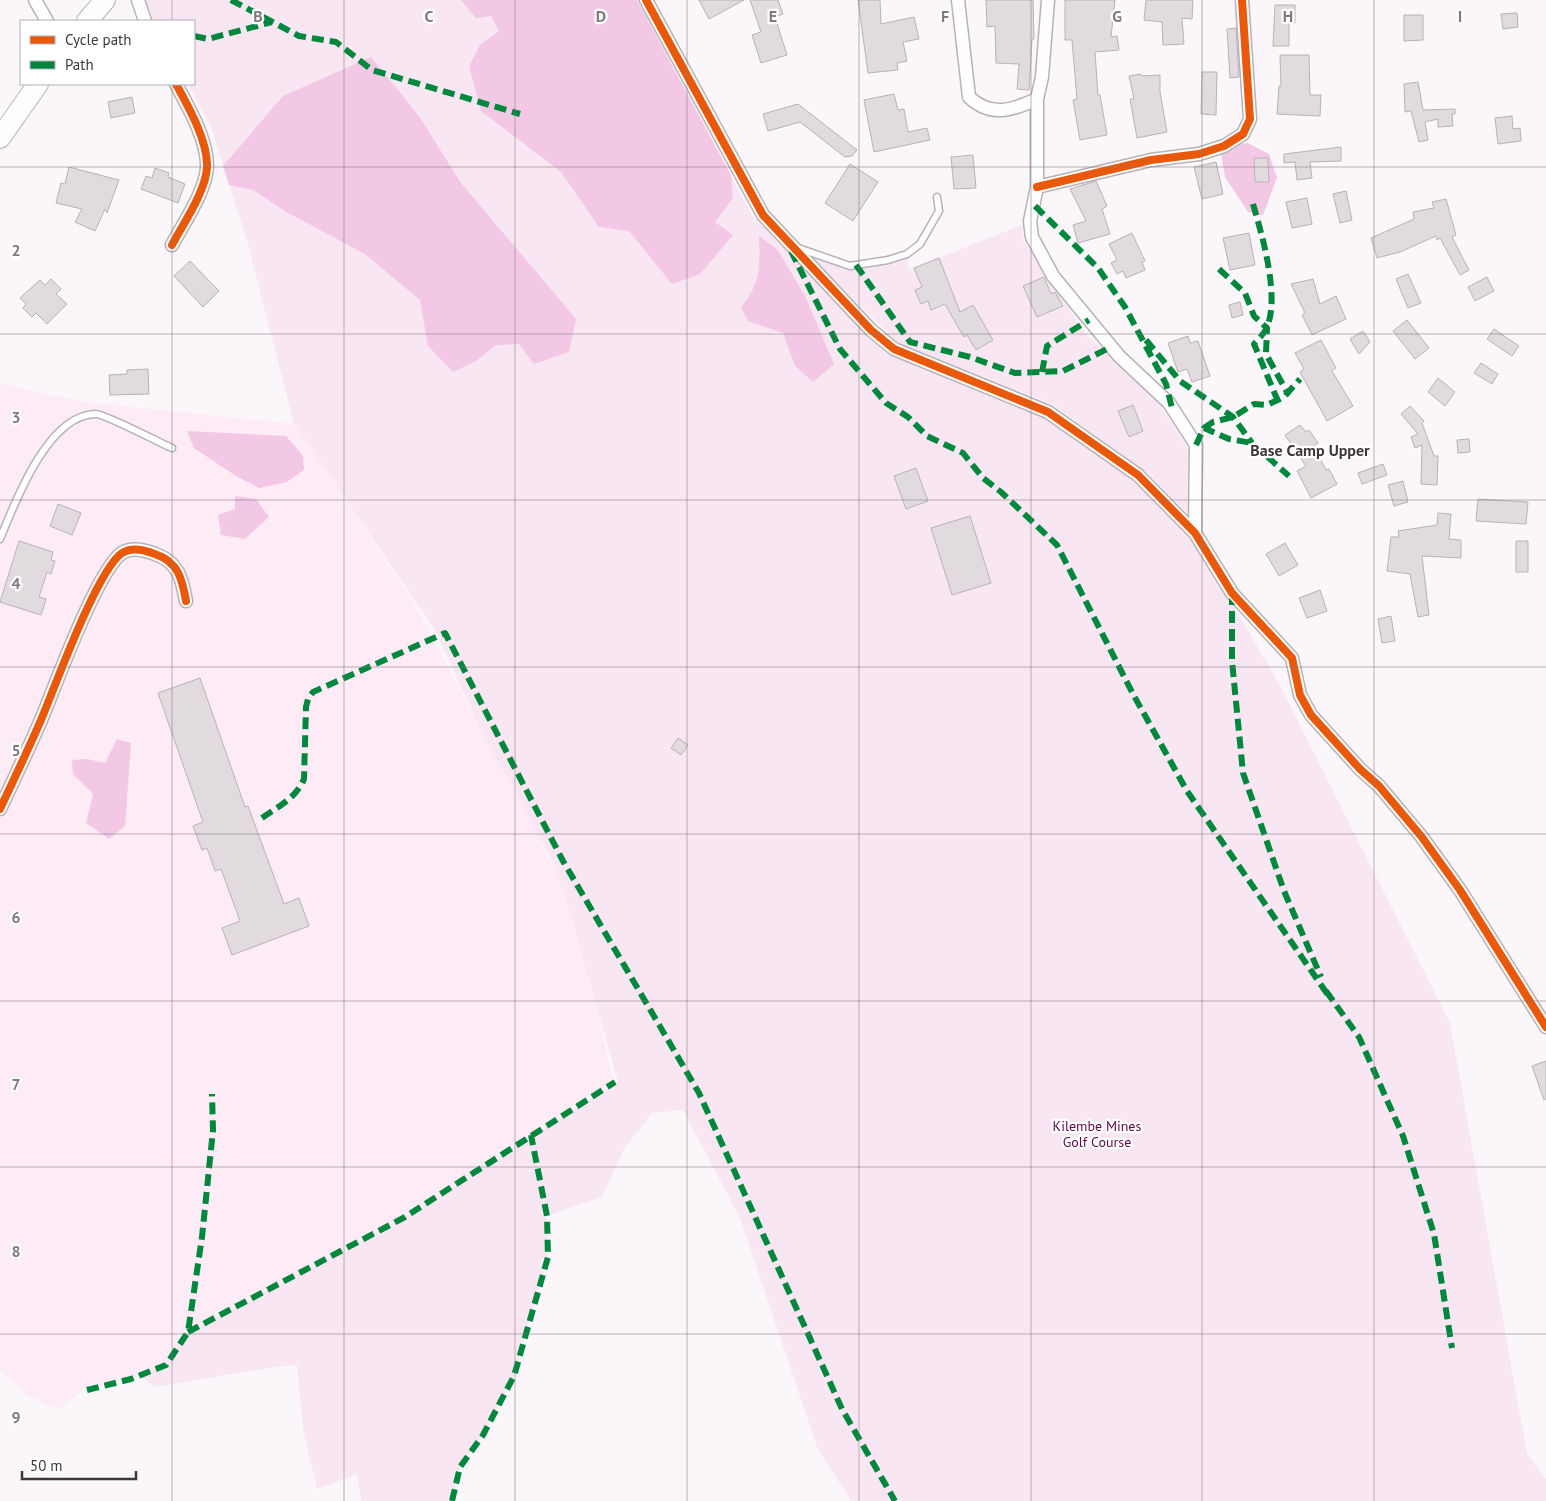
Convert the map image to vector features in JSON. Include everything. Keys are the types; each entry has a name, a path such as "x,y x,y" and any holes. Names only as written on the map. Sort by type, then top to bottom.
{"main road":[{"path":"88,20 105,0"},
{"path":"0,138 37,85"}],"street":[{"path":"35,0 46,20"},
{"path":"138,0 144,20"},
{"path":"646,0 763,215 865,325 894,349 1048,412 1138,475 1195,533 1232,593 1292,658 1300,695 1311,716 1360,769 1379,786 1421,836 1460,890 1546,1027"},
{"path":"958,0 969,97 979,106 998,110 1014,110 1038,99"},
{"path":"1048,0 1042,77 1038,99 1037,187 1030,221 1032,236 1053,276 1119,356 1169,403 1196,445 1195,533"},
{"path":"1037,187 1151,160 1200,154 1224,146 1243,134 1250,119 1242,0"},
{"path":"172,245 201,189 207,166 198,127 177,85"},
{"path":"0,809 41,721 94,595 117,558 128,550 140,550 167,560 182,578 186,600"}],"lane":[{"path":"792,246 850,266 907,254 920,244 939,211 937,197"},
{"path":"0,539 20,489 46,446 78,418 97,414 172,448"}],"shaded area":[{"path":"461,0 637,0 731,175 733,198 715,222 733,235 700,274 672,284 629,231 599,227 561,172 481,111 469,66 480,45 499,31 491,16 476,18"},
{"path":"371,57 419,116 461,183 576,319 569,352 534,364 519,344 496,345 476,361 453,372 428,346 420,300 365,254 288,213 253,190 229,185 223,166 283,96"},
{"path":"1248,143 1269,154 1277,178 1263,215 1248,212 1225,177 1221,154 1230,146"},
{"path":"759,236 778,250 806,298 834,364 813,382 795,366 783,333 748,321 741,307 748,299 756,282 759,265"},
{"path":"0,382 14,387 85,402 294,424 412,600 539,838 565,895 588,972 613,1080 405,1217 188,1332 166,1365 131,1379 90,1385 58,1410 24,1393 0,1370"},
{"path":"187,431 286,436 303,456 304,470 287,482 259,488 236,476 194,448"},
{"path":"235,496 256,499 269,517 245,539 221,535 218,515 235,509"},
{"path":"117,739 131,743 125,826 109,839 86,823 93,794 73,774 72,760 87,759 105,763"}],"green space":[{"name":"Kilembe Mines Golf Course","path":"143,0 637,0 753,217 887,354 1028,409 1056,422 1123,469 1148,493 1199,548 1276,678 1450,1023 1527,1454 1546,1479 1546,1501 851,1501 817,1447 740,1218 683,1110 652,1113 624,1149 602,1197 547,1216 548,1257 514,1376 483,1435 460,1467 452,1501 361,1501 357,1474 317,1489 303,1430 297,1365 261,1369 154,1387 140,1375 166,1365 188,1332 405,1217 531,1135 618,1082 565,895 548,858 563,881 481,731 435,630 294,424 247,241 211,127 189,85 195,85 195,20 153,20"},
{"path":"1024,224 1023,240 1087,336 1105,350 1161,407 1194,460 1190,516 1148,473 1052,404 899,344 805,251 856,265 907,254 909,270"}],"building":[{"path":"699,0 744,0 709,19"},
{"path":"750,0 778,0 783,14 775,17 787,55 761,63 752,35 761,32"},
{"path":"858,0 880,0 881,24 914,17 919,39 903,42 907,61 897,63 898,70 868,73"},
{"path":"986,0 1033,0 1034,39 1032,39 1029,90 1017,89 1019,64 996,63 995,26 987,27"},
{"path":"1065,0 1115,0 1111,37 1117,36 1119,50 1095,52 1098,95 1100,95 1107,135 1080,140 1073,100 1077,99 1072,40 1065,40"},
{"path":"1146,0 1193,0 1192,19 1182,18 1184,44 1163,45 1162,22 1144,20"},
{"path":"1275,5 1295,5 1295,23 1289,23 1289,46 1273,46"},
{"path":"1517,13 1518,27 1503,29 1501,14"},
{"path":"1404,15 1423,15 1423,40 1404,41"},
{"path":"1236,28 1239,77 1230,78 1227,29"},
{"path":"1280,55 1309,55 1310,95 1321,95 1320,116 1277,114 1279,86 1281,86"},
{"path":"1202,72 1217,72 1216,115 1201,114"},
{"path":"1141,74 1142,76 1160,75 1160,92 1167,132 1137,138 1130,99 1134,99 1129,76"},
{"path":"1418,82 1423,110 1455,109 1455,114 1452,114 1453,126 1438,127 1438,119 1425,122 1428,140 1419,142 1411,111 1405,112 1404,84"},
{"path":"894,94 898,110 904,109 908,132 927,128 930,140 874,152 864,100"},
{"path":"132,97 135,113 111,118 108,102"},
{"path":"798,104 857,150 852,156 845,157 800,122 768,131 763,114"},
{"path":"1512,116 1513,129 1520,128 1521,141 1498,144 1495,118"},
{"path":"1341,147 1341,161 1310,162 1312,178 1297,180 1295,162 1284,163 1284,154"},
{"path":"973,155 976,188 954,189 951,157"},
{"path":"1254,158 1268,158 1269,182 1255,182"},
{"path":"1216,162 1223,194 1202,199 1194,167"},
{"path":"850,164 878,182 853,221 825,203"},
{"path":"69,167 119,180 107,213 105,209 95,231 75,222 82,209 56,203 61,183 65,184"},
{"path":"155,168 169,173 168,177 185,184 178,203 141,189 146,176 152,178"},
{"path":"1096,181 1107,206 1102,209 1110,234 1078,243 1073,225 1086,221 1070,189"},
{"path":"1346,191 1352,220 1340,223 1333,194"},
{"path":"1307,198 1312,224 1292,228 1286,202"},
{"path":"1446,199 1456,235 1452,237 1469,270 1460,275 1440,238 1437,240 1436,236 1400,252 1377,258 1371,238 1414,219 1413,212 1434,208 1432,202"},
{"path":"1132,233 1145,261 1142,262 1145,270 1126,278 1123,271 1117,274 1111,263 1117,260 1109,244"},
{"path":"1249,233 1255,265 1230,270 1223,238"},
{"path":"939,258 960,312 973,305 993,340 976,350 967,335 964,337 945,304 931,310 928,301 921,304 915,290 922,287 914,268"},
{"path":"190,261 219,291 203,307 174,276"},
{"path":"1408,274 1421,303 1408,308 1396,279"},
{"path":"1044,277 1051,294 1055,292 1063,306 1037,317 1023,286"},
{"path":"1487,277 1494,291 1475,301 1468,287"},
{"path":"51,279 61,289 56,294 67,304 47,324 36,313 32,317 23,308 26,304 20,298 40,280 45,285"},
{"path":"1313,279 1320,304 1336,296 1346,319 1312,335 1302,315 1305,313 1291,284"},
{"path":"1240,302 1243,315 1232,318 1229,305"},
{"path":"1407,320 1429,348 1415,359 1393,331"},
{"path":"1494,329 1519,346 1512,356 1487,339"},
{"path":"1363,331 1370,342 1359,354 1350,339"},
{"path":"1188,336 1190,343 1198,341 1210,376 1192,382 1187,369 1178,372 1168,343"},
{"path":"1321,340 1336,368 1332,371 1353,406 1327,421 1300,372 1304,369 1295,353"},
{"path":"1481,363 1498,374 1492,384 1474,373"},
{"path":"148,369 149,394 110,395 109,375 127,374 127,370"},
{"path":"1438,378 1455,392 1445,406 1428,392"},
{"path":"1133,405 1143,431 1129,437 1118,411"},
{"path":"1410,406 1424,421 1422,423 1434,456 1438,456 1437,485 1421,484 1422,445 1415,448 1411,437 1418,434 1401,414"},
{"path":"1300,425 1306,432 1309,430 1318,443 1313,446 1326,470 1329,469 1337,484 1311,498 1297,471 1306,466 1285,435"},
{"path":"1469,439 1470,452 1458,453 1457,440"},
{"path":"1383,464 1387,475 1362,484 1358,473"},
{"path":"916,468 928,501 906,509 894,476"},
{"path":"1403,481 1408,502 1394,506 1388,485"},
{"path":"1478,499 1528,502 1526,524 1476,521"},
{"path":"58,504 81,513 72,535 50,526"},
{"path":"1438,513 1451,514 1449,539 1461,540 1461,558 1422,556 1429,615 1418,617 1410,574 1387,571 1391,537 1399,537 1398,531 1437,525"},
{"path":"970,516 991,583 952,595 931,528"},
{"path":"19,541 53,552 51,560 55,561 51,574 47,572 39,597 46,599 41,615 0,602"},
{"path":"1516,541 1528,541 1528,572 1516,572"},
{"path":"1285,543 1298,565 1279,576 1266,554"},
{"path":"1320,590 1327,611 1307,618 1299,598"},
{"path":"1391,616 1395,641 1382,643 1378,619"},
{"path":"200,678 245,807 248,806 284,904 299,898 309,926 232,955 222,928 240,921 221,869 215,871 207,848 202,850 193,826 203,822 158,693"},
{"path":"678,738 688,745 681,755 671,748"},
{"path":"1546,1061 1546,1099 1544,1100 1532,1066"}],"marked path":[{"path":"231,0 299,36 336,42 372,70 520,114"},
{"path":"195,36 208,39 272,22"},
{"path":"1253,204 1265,249 1272,301 1266,329 1254,344 1277,399"},
{"path":"1035,206 1098,268 1125,307 1166,384 1172,408"},
{"path":"791,251 840,349 886,403 908,417 927,436 963,453 983,478 1001,492 1057,545 1133,694 1187,791 1328,995"},
{"path":"856,265 910,342 970,357 1015,373 1063,371 1111,347"},
{"path":"1219,269 1245,293 1254,316 1267,328 1266,354 1287,392"},
{"path":"1042,372 1047,346 1089,320"},
{"path":"1146,340 1180,381 1233,417 1252,443"},
{"path":"1204,428 1213,422 1233,417 1254,404 1267,405 1284,397 1300,379"},
{"path":"1196,445 1204,428 1229,439 1252,443 1289,476"},
{"path":"1232,593 1232,661 1243,773 1284,891 1321,977"},
{"path":"262,818 291,797 301,786 304,779 306,707 308,699 313,692 445,633 563,861 699,1093 842,1409 895,1501"},
{"path":"1326,991 1359,1037 1403,1136 1434,1234 1452,1348"},
{"path":"188,1332 405,1217 615,1082"},
{"path":"87,1390 131,1379 166,1365 188,1332 202,1237 213,1130 212,1094"},
{"path":"452,1501 460,1467 483,1435 514,1376 548,1257 547,1216 531,1135"}],"cycle path":[{"path":"646,0 763,215 871,330 894,349 1048,412 1138,475 1195,533 1232,593 1292,658 1300,695 1311,715 1360,769 1379,786 1421,836 1460,890 1546,1027"},
{"path":"1037,187 1151,160 1199,154 1224,146 1243,134 1250,119 1242,0"},
{"path":"172,245 203,186 207,167 201,135 177,85"},
{"path":"0,809 41,720 77,630 112,564 122,553 130,550 143,550 163,557 178,572 186,601"}],"district":[{"name":"Base Camp Upper","path":"1310,450"}]}
